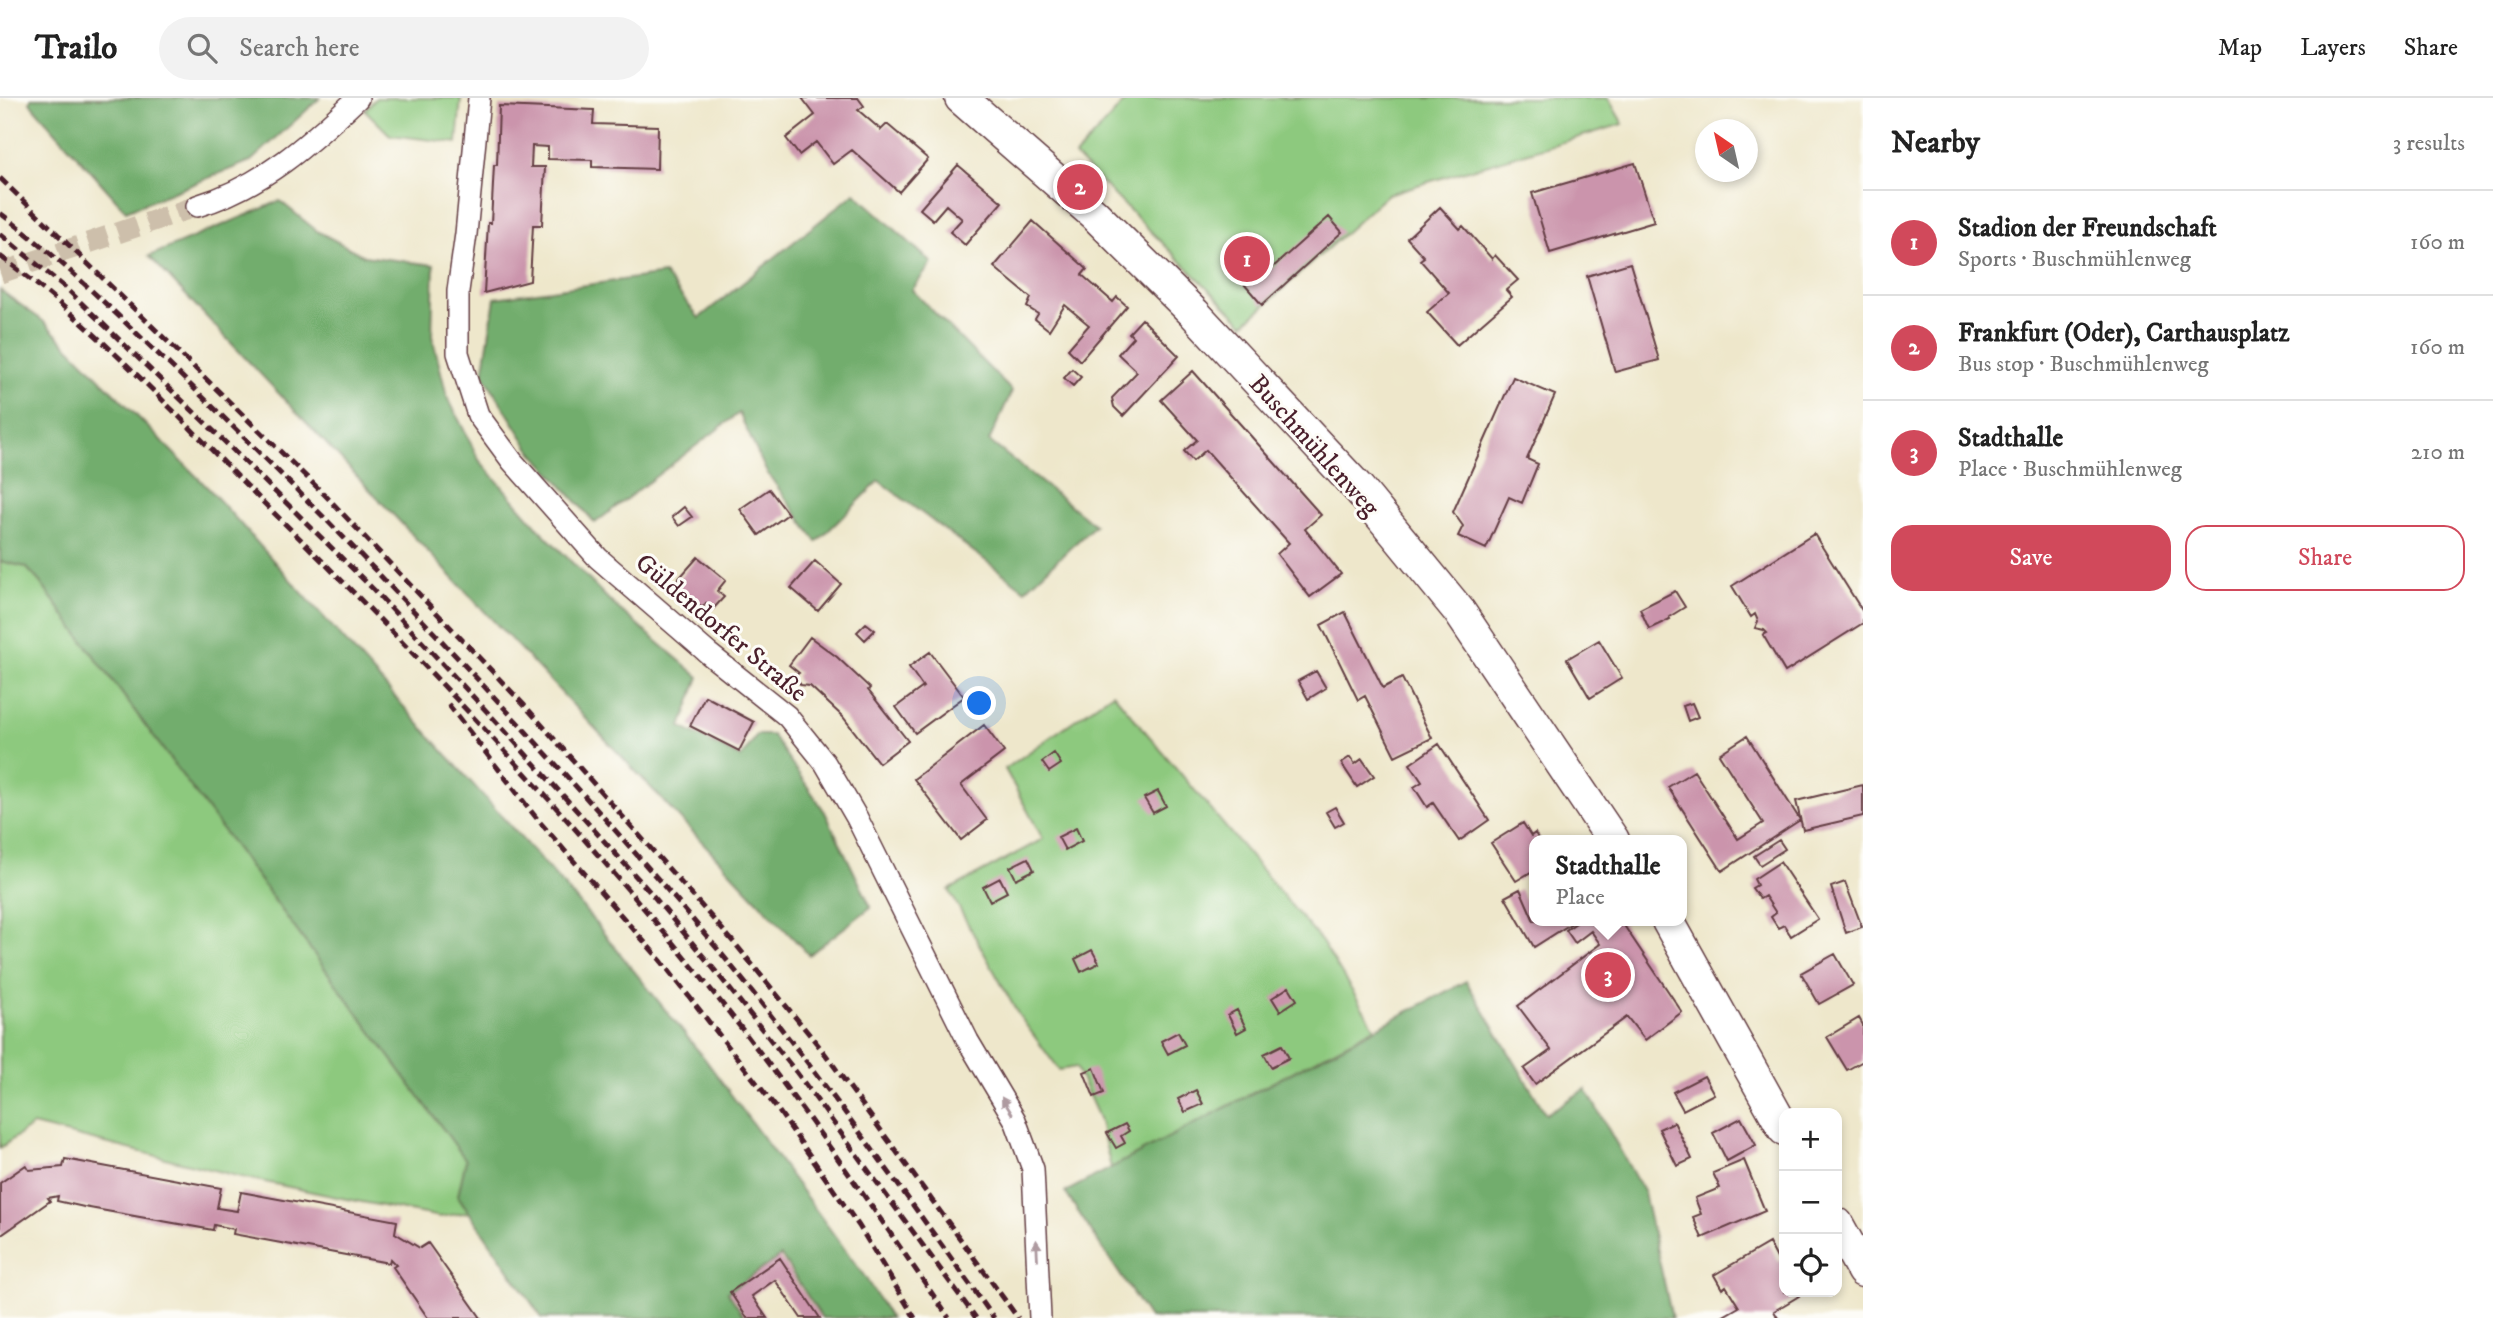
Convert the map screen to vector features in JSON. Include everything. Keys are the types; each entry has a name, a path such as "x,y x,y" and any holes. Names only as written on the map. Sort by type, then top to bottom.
{"street":[{"path":"197,206 228,197 272,172 358,98"},
{"name":"Güldendorfer Straße","path":"478,98 458,291 458,353 478,415 512,461 598,558 709,654 787,716 825,763 857,818 968,1041 1016,1120 1033,1169 1040,1318"},
{"name":"Buschmühlenweg","path":"961,98 1103,223 1194,313 1359,489 1459,611 1610,835"},
{"path":"1671,926 1779,1120"},
{"path":"1842,1233 1863,1271"}],"green space":[{"path":"31,98 320,98 251,161 126,211 30,103"},
{"path":"376,98 461,98 457,143 390,135 365,110"},
{"path":"1128,98 1608,98 1623,124 1388,194 1244,324 1075,156"},
{"path":"855,193 932,263 912,290 1012,391 989,441 1095,525 1025,590 879,481 817,542 766,471 739,413 595,523 530,449 483,374 495,298 664,274 699,318"},
{"path":"280,201 317,231 364,256 434,265 432,336 447,396 479,460 541,531 613,604 699,677 681,727 741,758 757,735 772,735 825,812 871,907 809,955 149,256"},
{"path":"0,290 43,321 212,492 580,904 705,1059 865,1277 890,1318 822,1318 781,1256 728,1292 745,1318 542,1318 458,1196 466,1160 39,581 26,567 0,561"},
{"path":"0,561 26,567 39,581 466,1160 458,1196 469,1212 440,1217 351,1200 241,1177 33,1125 0,1148"},
{"path":"1113,693 1322,942 1375,1028 1111,1168 1099,1118 1076,1067 1059,1070 1018,1014 949,890 1043,839 1005,769"},
{"path":"1466,981 1546,1114 1586,1089 1644,1193 1672,1318 1149,1318 1065,1192"}],"building":[{"path":"802,98 858,98 864,106 858,110 881,130 887,124 928,159 899,192 852,150 833,164 816,142 799,155 786,138 815,115"},
{"path":"499,106 594,110 593,124 658,126 657,169 592,167 592,160 548,159 548,147 532,146 531,167 545,167 542,225 533,225 530,281 484,293 488,223 491,223 494,165 497,165"},
{"path":"1635,163 1654,222 1550,253 1532,193"},
{"path":"958,165 1002,202 965,245 950,232 962,219 946,205 933,220 920,209"},
{"path":"1440,207 1460,229 1463,226 1492,259 1495,255 1518,280 1506,290 1512,297 1457,345 1427,312 1449,293 1420,260 1424,257 1407,238"},
{"path":"1329,217 1342,232 1262,305 1244,284 1267,263 1272,268"},
{"path":"1033,221 1087,269 1082,275 1113,302 1117,297 1127,306 1080,361 1068,349 1089,325 1065,305 1049,330 1035,319 1038,314 1027,307 1031,298 994,267"},
{"path":"1630,263 1659,360 1615,372 1587,276"},
{"path":"1142,319 1179,356 1123,416 1114,407 1112,398 1137,372 1118,354 1133,337 1129,333"},
{"path":"1072,369 1081,377 1073,386 1064,378"},
{"path":"1193,371 1321,515 1305,529 1341,574 1310,597 1277,554 1289,543 1206,450 1193,461 1184,451 1197,440 1161,400"},
{"path":"1513,377 1555,395 1527,459 1538,464 1522,503 1509,497 1486,549 1458,536 1463,526 1453,512"},
{"path":"769,489 788,514 759,535 740,509"},
{"path":"684,507 692,517 679,526 672,517"},
{"path":"1814,534 1863,612 1863,623 1785,672 1763,635 1767,633 1755,628 1758,621 1755,614 1751,617 1732,586"},
{"path":"698,557 726,580 717,591 724,597 713,609 706,603 702,608 674,584"},
{"path":"815,561 841,584 818,611 791,588"},
{"path":"1675,591 1685,607 1669,617 1670,619 1649,629 1640,609"},
{"path":"1345,612 1383,688 1402,678 1432,738 1395,756 1365,696 1358,700 1321,625"},
{"path":"866,623 875,630 865,640 857,632"},
{"path":"810,637 837,657 870,688 868,690 908,741 879,763 843,717 810,686 801,685 797,680 796,675 799,673 789,665"},
{"path":"1599,640 1622,678 1590,698 1567,659"},
{"path":"930,652 964,697 915,733 896,707 923,687 909,667"},
{"path":"1316,671 1326,688 1308,699 1298,681"},
{"path":"705,696 754,722 739,751 690,726"},
{"path":"1692,703 1698,717 1688,721 1683,706"},
{"path":"984,725 1004,752 961,785 987,820 961,840 914,779"},
{"path":"1747,736 1800,820 1722,871 1668,787 1694,771 1738,839 1763,823 1719,754"},
{"path":"1439,744 1489,820 1459,841 1433,803 1427,807 1414,787 1422,782 1410,764"},
{"path":"1054,753 1061,764 1049,772 1042,762"},
{"path":"1350,757 1355,764 1362,759 1374,776 1357,787 1341,763"},
{"path":"1863,785 1863,816 1803,830 1796,801"},
{"path":"1158,791 1166,806 1153,813 1144,798"},
{"path":"1335,807 1344,822 1335,827 1326,812"},
{"path":"1523,823 1530,835 1529,873 1516,881 1491,843"},
{"path":"1076,828 1082,841 1065,850 1058,837"},
{"path":"1779,840 1785,849 1760,865 1754,856"},
{"path":"1028,858 1034,870 1016,879 1010,867"},
{"path":"1780,862 1818,919 1791,936 1784,925 1778,928 1771,917 1776,913 1765,896 1760,899 1752,888 1757,885 1754,879"},
{"path":"1000,878 1007,892 990,901 983,887"},
{"path":"1845,882 1862,927 1846,933 1831,887"},
{"path":"1520,889 1529,910 1529,926 1567,926 1534,947 1505,897"},
{"path":"1572,926 1624,926 1682,1012 1645,1040 1627,1017 1535,1084 1524,1069 1551,1050 1518,1006 1600,944 1591,931 1575,943 1566,930"},
{"path":"1092,950 1099,963 1081,972 1075,959"},
{"path":"1835,954 1853,985 1819,1004 1801,973"},
{"path":"1289,987 1297,1000 1280,1011 1272,998"},
{"path":"1237,1010 1246,1028 1237,1033 1228,1015"},
{"path":"1859,1018 1863,1025 1863,1061 1847,1070 1827,1037"},
{"path":"1178,1032 1185,1045 1168,1054 1161,1041"},
{"path":"1282,1045 1289,1058 1271,1067 1264,1054"},
{"path":"1094,1068 1104,1093 1094,1097 1084,1072"},
{"path":"1704,1076 1714,1094 1683,1110 1673,1092"},
{"path":"1196,1090 1203,1104 1185,1112 1178,1099"},
{"path":"1741,1118 1756,1145 1727,1161 1713,1133"},
{"path":"1674,1122 1692,1159 1677,1166 1659,1129"},
{"path":"1125,1124 1129,1131 1121,1136 1125,1143 1116,1148 1107,1133"},
{"path":"65,1159 221,1188 217,1208 237,1211 241,1192 397,1221 395,1233 420,1248 428,1243 481,1318 428,1318 390,1259 389,1263 233,1234 234,1229 214,1225 213,1230 84,1207 57,1201 58,1196 48,1198 50,1201 0,1236 0,1183 26,1165 29,1170 63,1167"},
{"path":"1744,1160 1765,1211 1702,1238 1693,1217 1701,1214 1695,1198 1720,1188 1713,1173"},
{"path":"1769,1243 1779,1262 1779,1297 1797,1297 1774,1311 1778,1318 1720,1318 1739,1307 1726,1286 1722,1289 1714,1275"},
{"path":"780,1258 820,1318 801,1318 775,1280 752,1296 767,1318 747,1318 730,1292"}],"tunnel":[{"path":"0,273 197,206"}],"railway":[{"path":"0,178 324,494 526,707 737,946 823,1051 1018,1318"},
{"path":"0,213 89,288 274,467 374,569 593,806 720,952 791,1042 994,1318"},
{"path":"0,234 67,289 374,590 650,892 797,1073 976,1318"},
{"path":"0,256 71,313 138,376 380,619 544,794 649,915 733,1018 828,1145 949,1318"},
{"path":"448,704 538,820 662,962 778,1110 859,1226 915,1318"}],"place":[{"name":"Frankfurt (Oder), Carthausplatz","path":"1080,187"},
{"name":"Stadion der Freundschaft","path":"1247,259"},
{"name":"Stadthalle","path":"1608,975"}]}
